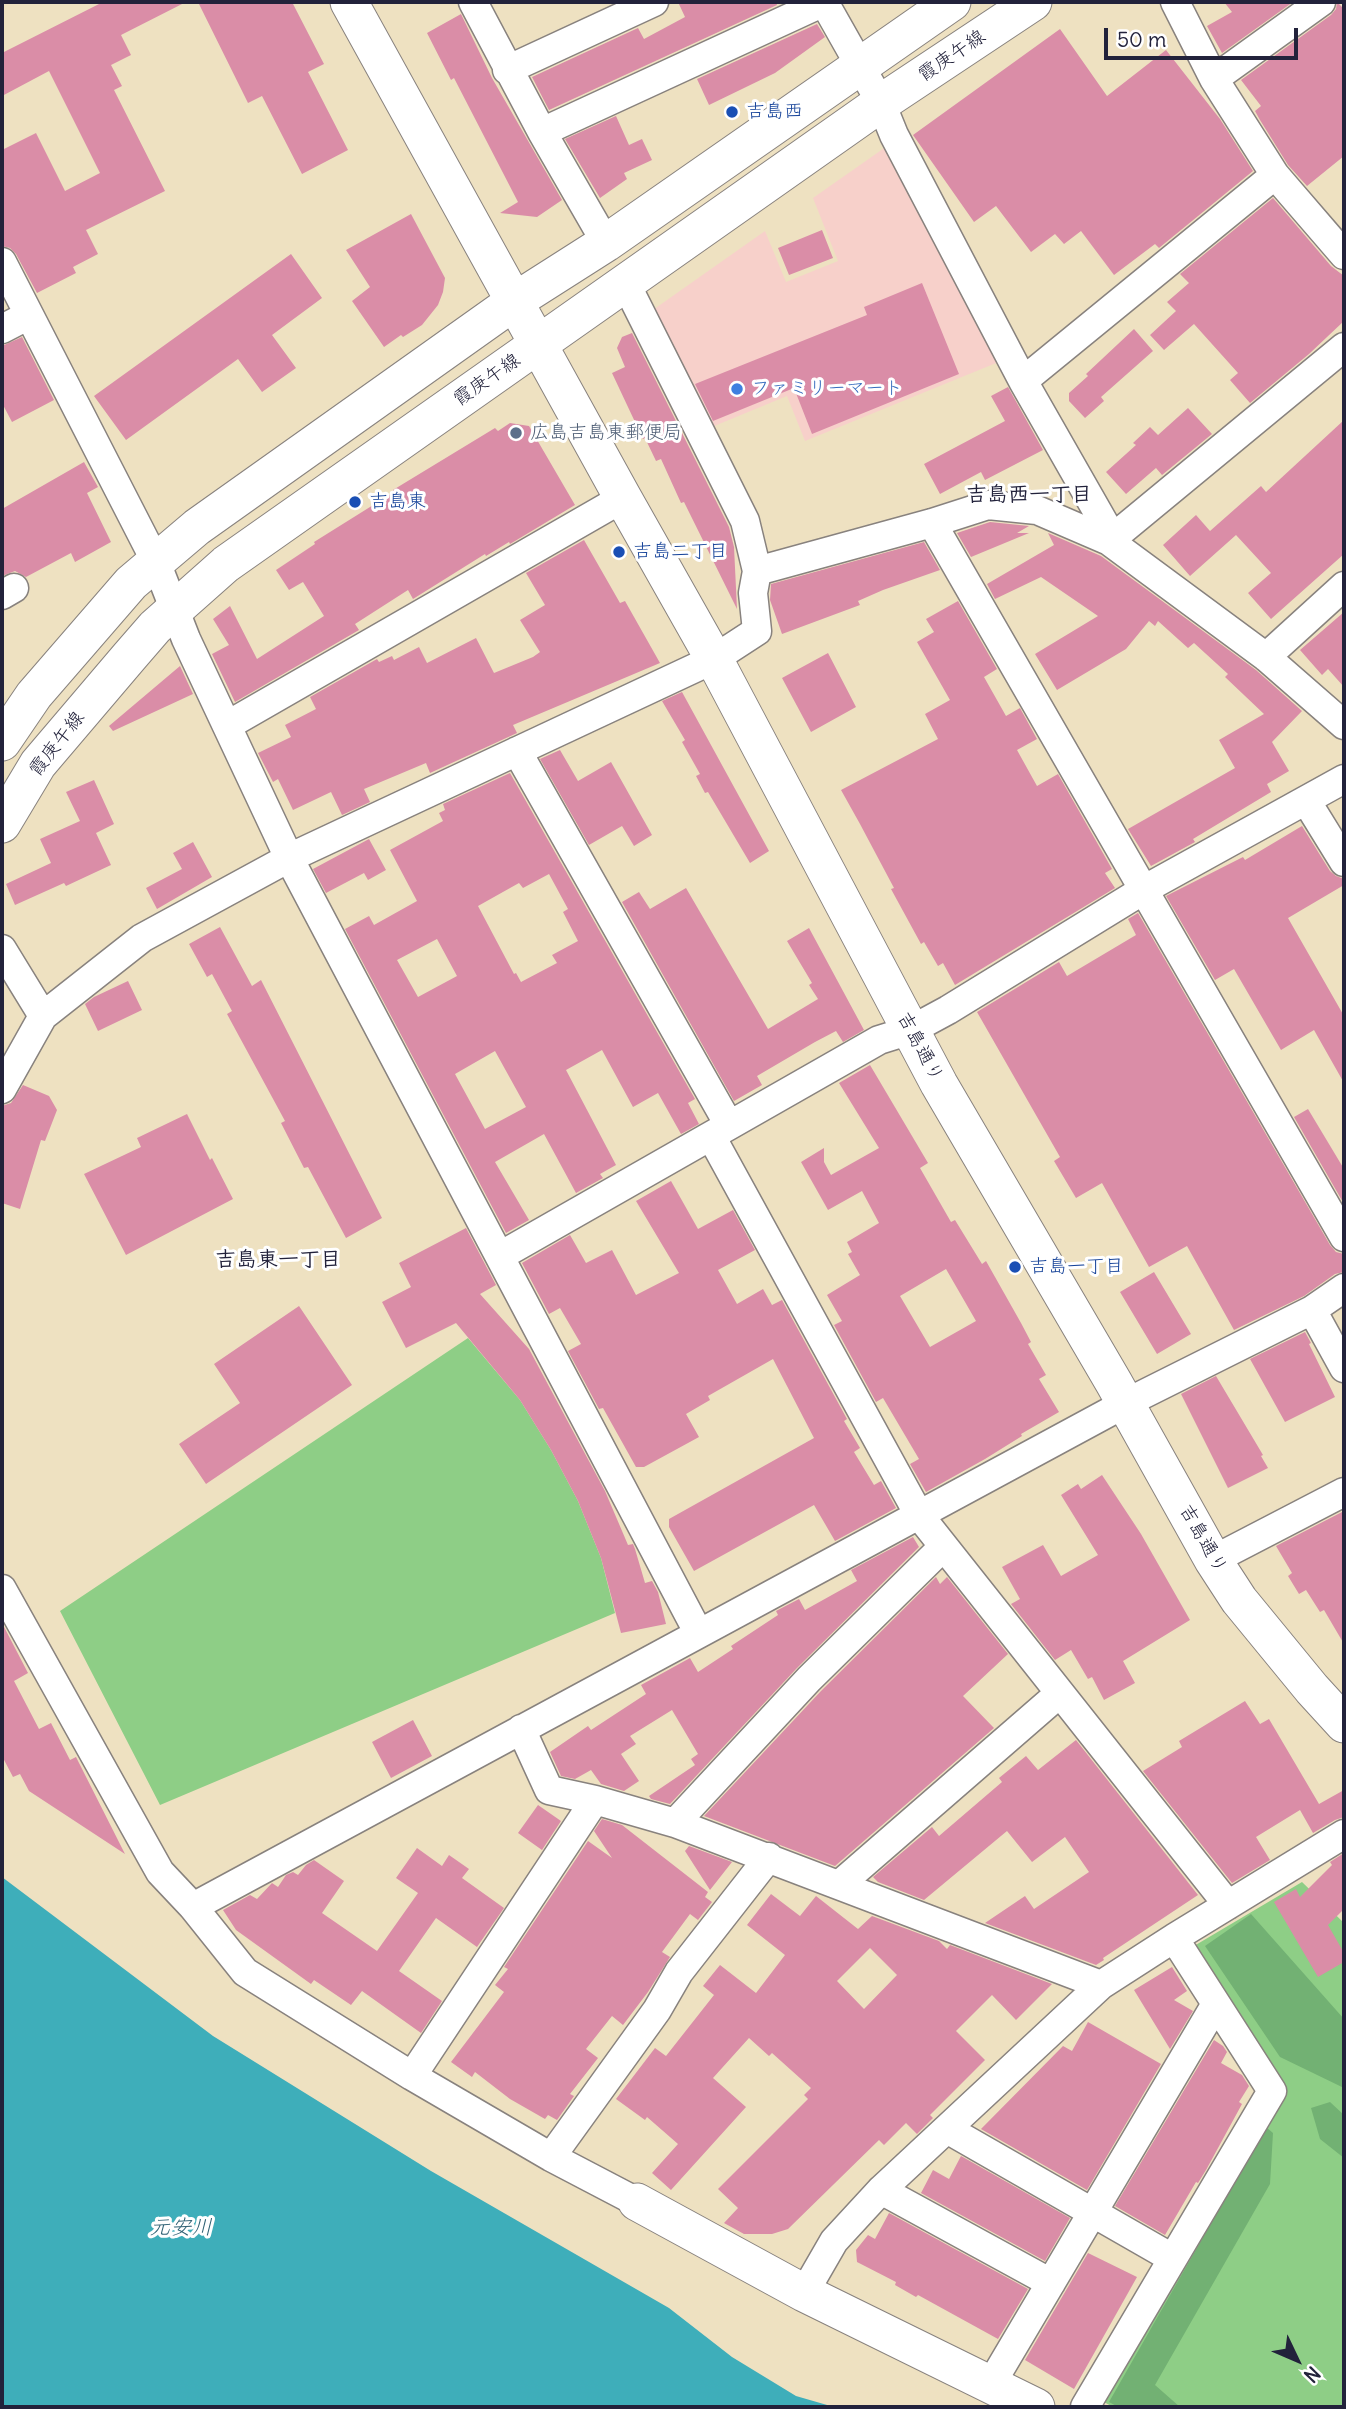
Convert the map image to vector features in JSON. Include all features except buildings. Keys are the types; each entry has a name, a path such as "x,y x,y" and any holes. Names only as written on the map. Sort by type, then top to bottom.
{"street":[{"name":"吉島通り","path":"349,2 714,659 952,1106 1126,1403 1213,1560 1239,1600 1344,1724"},
{"path":"473,2 507,70 606,243"},
{"path":"507,70 654,2"},
{"path":"542,132 824,2 880,103 894,135 1023,381 1104,523 1109,541"},
{"path":"2,742 34,695 131,583 197,527 515,301 606,243 951,2"},
{"name":"霞庚午線","path":"2,824 38,764 129,657 174,610 226,564 880,103 1033,2"},
{"path":"1175,2 1214,79 1275,175 1344,255"},
{"path":"1214,79 1321,2"},
{"path":"1023,381 1275,175"},
{"path":"2,262 156,562 174,610 289,858 698,1632"},
{"path":"2,1088 43,1016 142,938 289,858 714,659 757,631 753,593 757,571 745,521 626,284"},
{"path":"2,329 29,315"},
{"path":"1109,541 1344,348"},
{"path":"228,725 623,498"},
{"path":"757,571 988,505 1037,510 1109,541 1266,657 1344,725"},
{"path":"932,523 1344,1237"},
{"path":"1266,657 1344,586"},
{"path":"517,751 720,1131 919,1515 1228,1905"},
{"path":"500,1256 878,1040 911,1030 959,1003 1145,889 1307,802 1344,779"},
{"path":"1307,802 1344,862"},
{"path":"2,949 43,1016"},
{"path":"193,1907 1126,1403 1312,1310 1344,1288"},
{"path":"1312,1310 1344,1368"},
{"path":"1213,1560 1344,1492"},
{"path":"675,1823 809,1679 943,1547"},
{"path":"2,1589 160,1872 193,1907 245,1972 412,2076 551,2157 804,2293 1036,2407"},
{"path":"839,1885 1060,1693"},
{"path":"521,1729 549,1790 675,1823 1101,1986"},
{"path":"412,2076 595,1800"},
{"path":"804,2293 834,2241 881,2190 1101,1986 1344,1834"},
{"path":"551,2157 657,2010 679,1972 769,1857"},
{"path":"1085,2407 1272,2091 1174,1938"},
{"path":"991,2384 1216,2004"},
{"path":"947,2129 1172,2258"},
{"path":"881,2190 1051,2283"}],"shaded area":[{"path":"890,144 1006,359 805,441 787,396 707,429 650,312 765,231 786,282 838,261 813,198"}],"green space":[{"path":"468,1338 520,1400 551,1450 578,1501 601,1558 615,1613 160,1805 60,1611"},
{"path":"1302,1882 1344,1923 1344,2407 1113,2407 1104,2402 1284,2094 1194,1946"},
{"path":"1251,1914 1344,2019 1344,2088 1280,2057 1205,1946"},
{"path":"1330,2102 1344,2115 1344,2158 1320,2139 1311,2108"},
{"path":"1266,2127 1273,2133 1270,2184 1155,2385 1180,2407 1118,2407 1109,2402"}],"water":[{"name":"元安川","path":"2,1877 213,2036 431,2171 669,2308 732,2357 796,2396 834,2407 2,2407"}],"place":[{"name":"吉島西","path":"732,112"},
{"name":"ファミリーマート","path":"737,389"},
{"name":"広島吉島東郵便局","path":"516,433"},
{"name":"吉島東","path":"355,502"},
{"name":"吉島二丁目","path":"619,552"},
{"name":"吉島一丁目","path":"1015,1267"}],"district":[{"name":"吉島西一丁目","path":"1029,495"},
{"name":"吉島東一丁目","path":"278,1260"}]}
